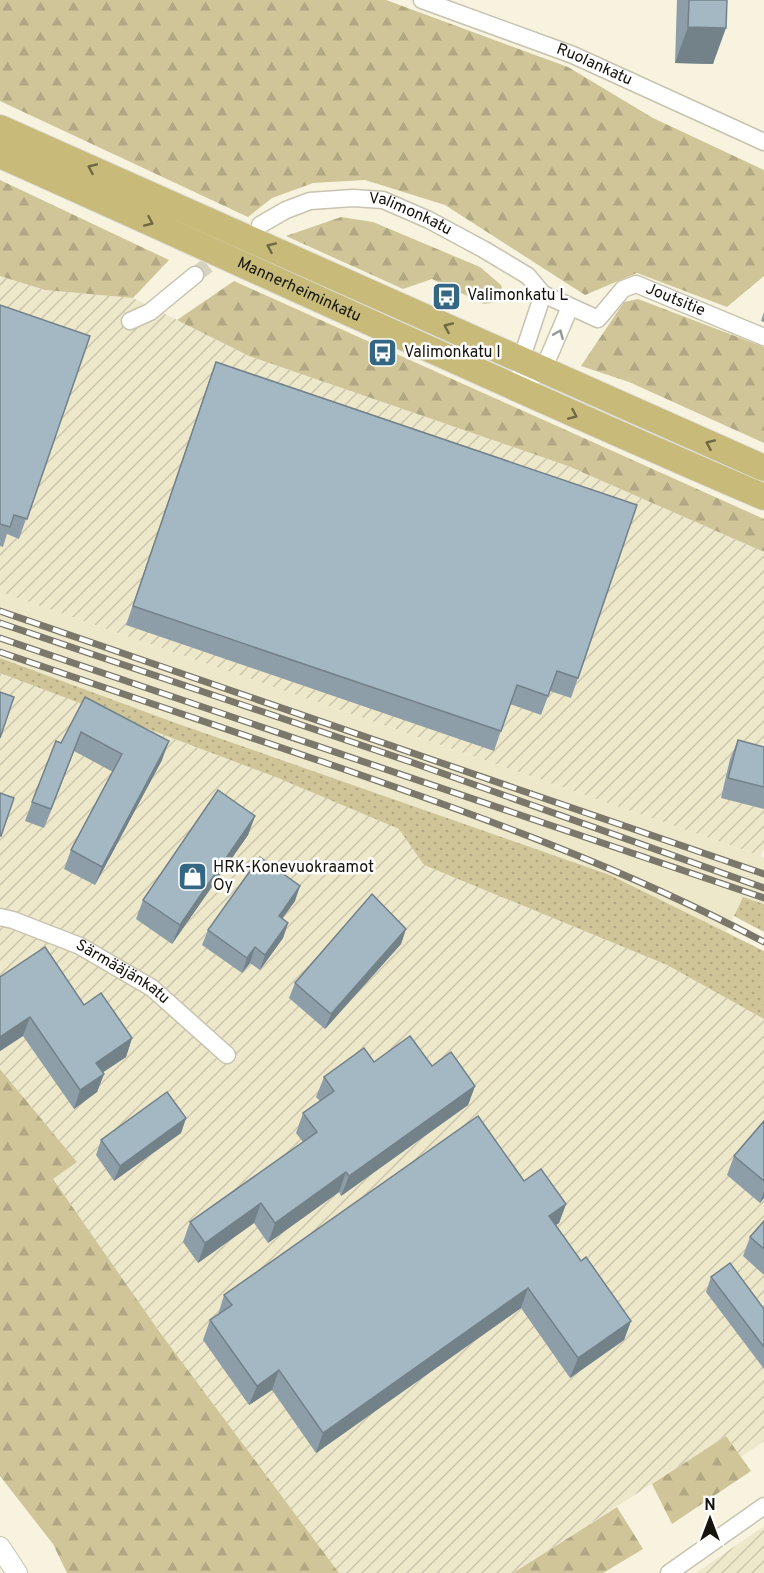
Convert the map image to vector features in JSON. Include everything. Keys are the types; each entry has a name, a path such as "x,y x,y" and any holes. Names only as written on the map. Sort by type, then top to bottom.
{"main road":[{"name":"Mannerheiminkatu","path":"0,128 764,468"},
{"name":"Mannerheiminkatu","path":"0,155 520,391 764,497"}],"street":[{"name":"Ruolankatu","path":"422,0 573,55 764,142"},
{"name":"Valimonkatu","path":"260,225 286,210 310,201 353,198 383,200 429,220 483,249 528,276 543,294 598,319"},
{"path":"130,321 150,312 195,275"},
{"name":"Joutsitie","path":"598,319 623,289 636,284 764,338"},
{"path":"532,365 543,294"},
{"path":"520,391 532,365 570,307"},
{"name":"Särmääjänkatu","path":"0,917 80,946 152,988 227,1054"},
{"path":"669,1573 764,1506"},
{"path":"0,1547 17,1573"}],"shaded area":[{"path":"0,276 45,290 133,298 249,356 568,466 764,552 764,848 761,856 0,592"},
{"path":"0,592 761,856 764,858 764,904 743,897 726,933 610,875 173,722 0,658"},
{"path":"0,673 278,778 400,829 424,865 667,965 764,1019 764,1441 741,1457 726,1436 513,1573 339,1573 161,1334 52,1178 77,1162 0,1069"},
{"path":"764,1526 764,1573 696,1573"}],"green space":[{"path":"0,0 386,0 568,67 653,118 764,170 764,276 727,307 637,273 585,295 445,205 365,180 313,183 272,198 248,217 0,101"},
{"path":"0,180 169,260 133,298 45,290 0,276"},
{"path":"341,217 373,222 480,267 501,285 506,301 484,304 432,279 403,289 286,236"},
{"path":"234,281 764,519 764,552 568,466 249,356 177,320"},
{"path":"638,299 764,347 764,443 629,382 581,366 624,302"},
{"path":"0,658 173,722 610,875 764,951 764,1019 667,965 424,865 399,829 278,778 0,673"},
{"path":"743,897 764,904 764,932 734,916"},
{"path":"0,1069 77,1162 53,1179 161,1334 339,1573 67,1573 53,1544 0,1476"},
{"path":"726,1436 751,1471 672,1524 652,1484"},
{"path":"617,1507 643,1549 603,1573 513,1573"}],"building":[{"path":"689,0 727,0 726,28 688,27"},
{"path":"0,305 90,336 27,519 14,515 10,527 0,524"},
{"path":"216,362 637,505 578,678 557,671 548,696 517,685 501,731 133,606"},
{"path":"0,692 14,697 0,738"},
{"path":"85,697 169,741 102,867 71,850 122,754 81,732 51,809 32,802 56,741 61,743"},
{"path":"738,740 764,747 764,787 728,778"},
{"name":"HRK-Konevuokraamot Oy","path":"218,790 255,816 180,925 143,900"},
{"path":"0,793 14,798 1,836 0,836"},
{"path":"260,857 300,886 279,916 288,923 265,955 255,947 247,958 208,930"},
{"path":"372,894 406,929 331,1014 295,983"},
{"path":"45,947 84,1005 101,993 132,1038 96,1063 104,1074 80,1090 30,1017 0,1037 0,977"},
{"path":"410,1036 432,1066 451,1052 475,1086 349,1176 346,1172 275,1223 261,1203 205,1243 190,1222 317,1132 303,1113 334,1091 324,1077 364,1048 374,1062"},
{"path":"167,1092 186,1118 120,1166 101,1140"},
{"path":"478,1116 524,1181 541,1169 566,1204 549,1216 581,1261 586,1257 631,1321 578,1358 528,1288 323,1433 279,1370 257,1386 210,1320 232,1305 224,1295"},
{"path":"764,1121 764,1181 734,1156"},
{"path":"764,1221 764,1249 750,1237"},
{"path":"730,1263 764,1309 764,1347 711,1277"}],"tunnel":[{"path":"195,275 251,232"}],"railway":[{"path":"0,611 764,874"},
{"path":"0,623 408,761 764,888"},
{"path":"0,638 764,898"},
{"path":"0,652 492,822 657,890 764,942"}],"place":[{"name":"Valimonkatu L","path":"446,296"},
{"name":"Valimonkatu I","path":"383,353"},
{"name":"HRK-Konevuokraamot Oy","path":"192,877"}]}
